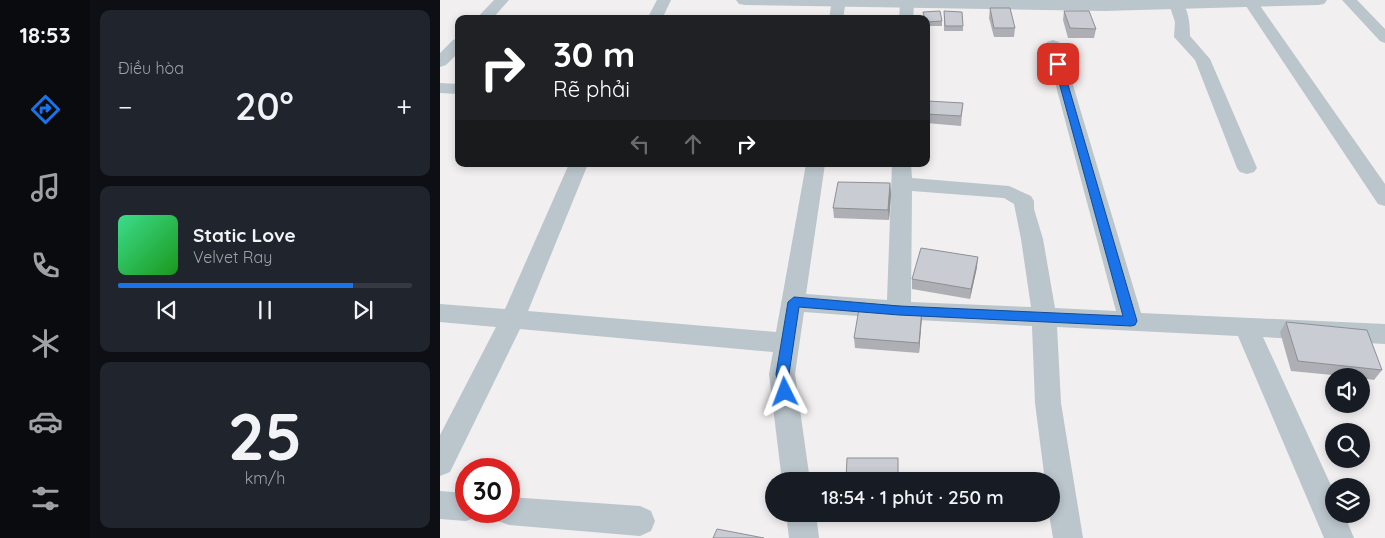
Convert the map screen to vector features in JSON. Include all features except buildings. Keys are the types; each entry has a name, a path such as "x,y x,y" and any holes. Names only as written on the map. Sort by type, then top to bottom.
{"street":[{"path":"487,15 502,0"},
{"path":"656,15 664,0"},
{"path":"745,0 907,11 1025,3 1176,4 1318,0"},
{"path":"1349,0 1385,38"},
{"path":"1250,2 1385,199"},
{"path":"1176,4 1182,22 1182,37 1202,59 1247,168"},
{"path":"1053,46 1131,321"},
{"path":"440,62 455,47"},
{"path":"440,88 455,89"},
{"path":"440,463 512,320 577,167"},
{"path":"795,472 782,374 815,167"},
{"path":"899,310 902,174 1009,192 1024,201 1044,317 1048,403 1068,538"},
{"path":"794,302 899,310 1385,334"},
{"path":"440,313 787,343"},
{"path":"1246,327 1339,538"},
{"path":"440,505 455,506"},
{"path":"520,512 640,521"},
{"path":"802,522 804,538"}],"route":[{"path":"785,392 782,374 794,302 899,310 1131,321 1058,64"}]}
